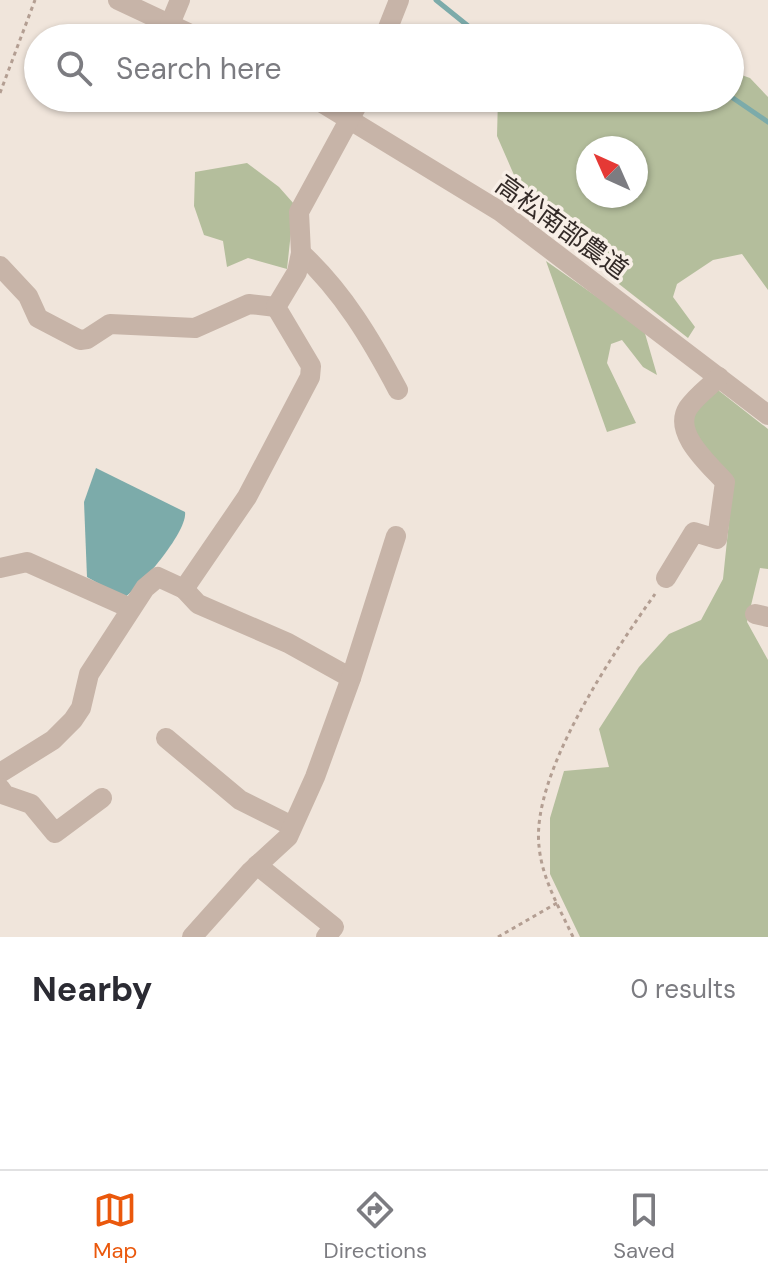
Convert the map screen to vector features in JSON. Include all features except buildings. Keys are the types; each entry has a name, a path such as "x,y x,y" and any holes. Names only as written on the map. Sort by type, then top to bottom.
{"street":[{"path":"118,0 170,24 180,0"},
{"path":"390,24 399,0"},
{"name":"高松南部農道","path":"339,112 501,212 768,415"},
{"path":"276,307 297,272 301,253 299,212 355,112"},
{"path":"301,253 324,274 355,315 398,390"},
{"path":"0,266 28,296 38,318 80,340 87,339 110,324 195,328 249,304 276,307"},
{"path":"184,589 247,497 310,377 311,366 276,307"},
{"path":"666,578 694,532 717,539 725,482 687,435 683,422 688,409 719,377"},
{"path":"192,937 257,865 288,837 351,678 396,536"},
{"path":"0,568 27,562 130,608"},
{"path":"0,773 53,740 73,720 81,708 89,674 130,608 158,577 184,589 198,604 288,643 351,678"},
{"path":"166,738 240,800 292,826"},
{"path":"0,788 5,795 31,804 55,833 102,798"},
{"path":"257,865 334,927 326,937"}],"path":[{"path":"26,24 35,0"},
{"path":"0,93 24,29"},
{"path":"573,937 546,880 538,844 548,785 566,740 621,643 666,578"},
{"path":"498,937 557,903"}],"green space":[{"path":"744,76 768,97 768,290 742,254 713,260 677,284 673,297 695,327 688,338 532,216 497,136 498,112 744,112"},
{"path":"247,163 279,187 294,204 287,269 248,258 227,267 223,241 204,235 194,206 195,172"},
{"path":"546,261 644,330 657,375 643,367 622,340 611,344 607,363 636,423 607,432"},
{"path":"718,390 768,429 768,569 760,568 747,622 768,660 768,937 580,937 550,874 550,818 564,771 609,767 599,729 639,667 669,634 701,620 723,579 733,483 690,430 697,408"}],"water":[{"path":"96,468 185,512 184,521 172,544 152,571 124,598 87,577 84,502"}],"waterway":[{"path":"436,0 466,24"},
{"path":"744,106 768,122"}]}
